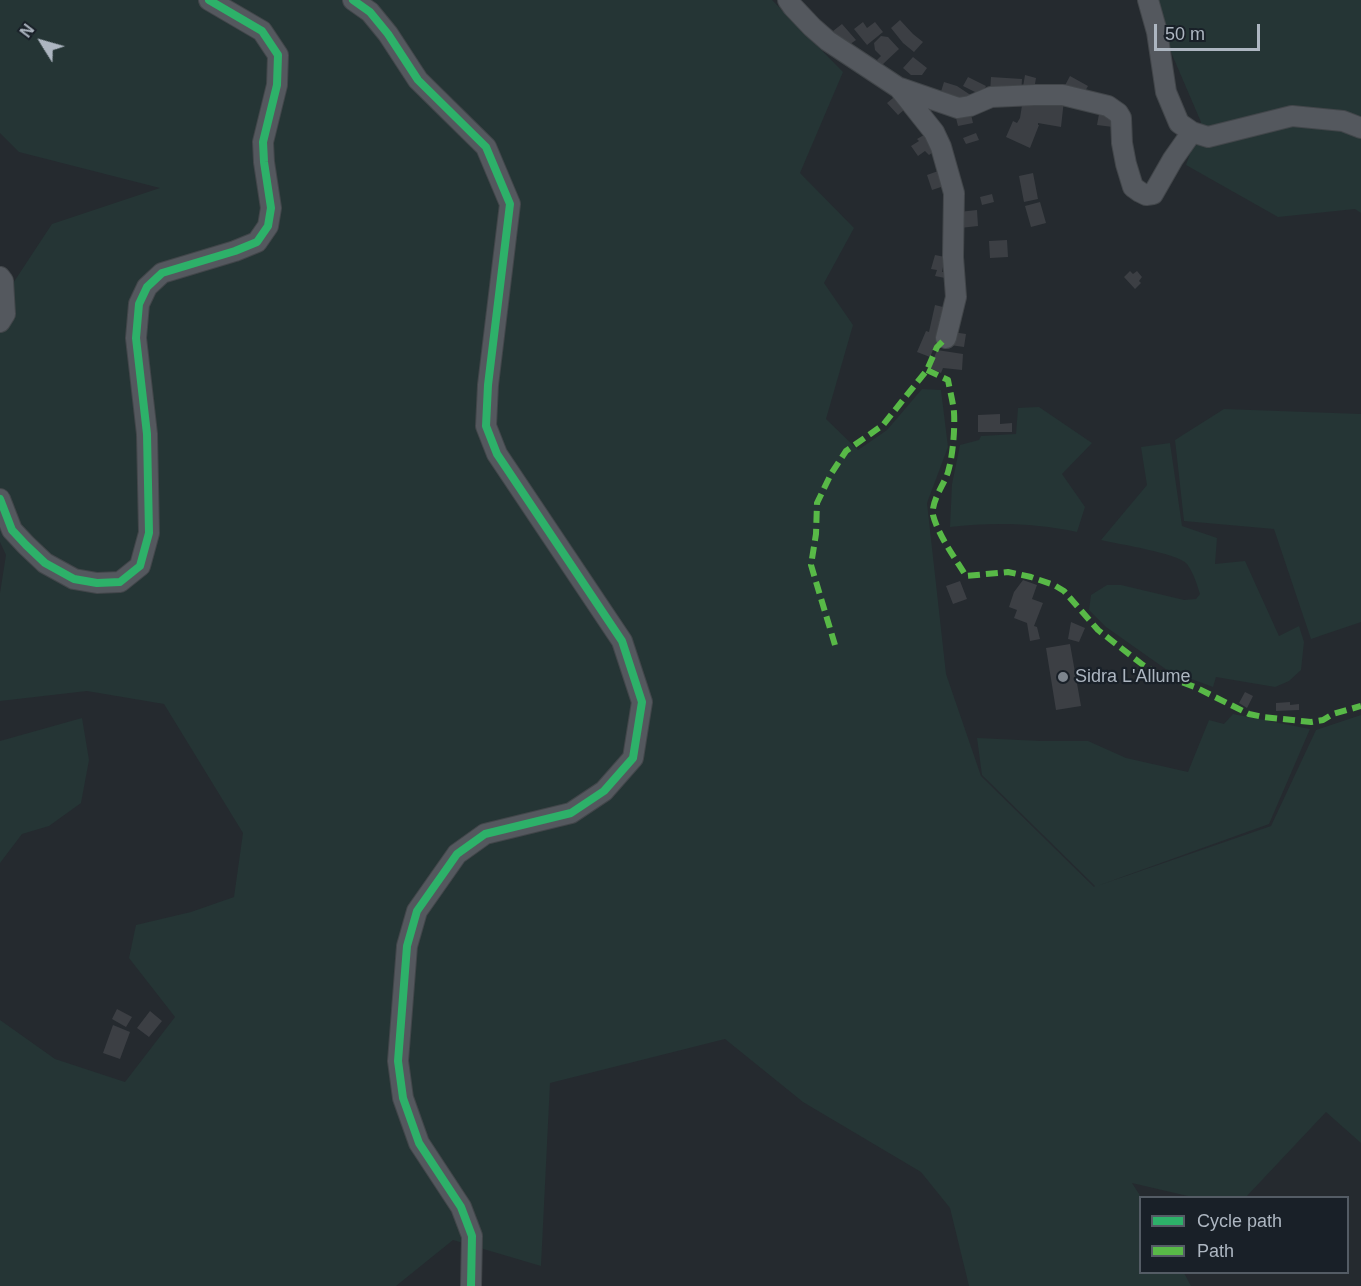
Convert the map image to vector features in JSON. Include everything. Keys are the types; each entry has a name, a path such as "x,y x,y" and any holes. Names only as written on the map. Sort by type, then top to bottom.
{"street":[{"path":"0,499 12,530 45,563 74,579 97,583 120,582 140,566 149,533 147,434 136,338 139,304 147,287 162,273 257,242 267,226 271,208 263,142 278,85 278,55 262,31 209,0"},
{"path":"353,0 370,12 388,34 418,80 486,147 510,204 488,385 486,426 497,454 622,641 642,702 633,758 604,791 571,813 485,834 457,854 417,911 407,946 398,1061 403,1098 419,1143 461,1207 472,1236 471,1286"},
{"path":"788,0 828,41 899,88 958,108 970,106 991,97 1035,95 1063,95 1108,106 1121,118 1122,142 1133,187 1146,195 1154,194 1173,159 1192,132"},
{"path":"1148,0 1157,32 1166,92 1179,123 1192,132 1208,137 1292,116 1343,121 1361,128"},
{"path":"899,88 934,132 941,147 954,193 953,257 956,297 946,338"},
{"path":"0,277 3,281 5,314 0,322"}],"shaded area":[{"path":"0,0 772,0 843,72 800,173 854,228 824,283 853,325 826,419 858,450 887,430 922,389 941,390 948,447 927,503 946,674 981,776 1094,887 982,775 977,738 1088,741 1126,758 1188,772 1209,720 1224,724 1233,714 1310,729 1269,824 1097,886 1271,826 1316,730 1361,715 1361,1143 1326,1112 1247,1196 1188,1196 1132,1183 1140,1196 1139,1274 1185,1274 1191,1286 969,1286 950,1208 921,1172 803,1102 725,1039 550,1083 541,1266 453,1240 396,1286 0,1286 0,1020 55,1059 125,1082 175,1017 129,958 136,925 191,912 234,897 243,833 164,704 87,691 0,701 0,593 6,555 0,542 0,303 52,224 160,188 19,152 0,133"},
{"path":"1154,0 1361,0 1361,213 1355,209 1278,217 1186,165 1201,122 1168,45"},
{"path":"1039,407 1092,443 1062,474 1085,507 1077,532 1014,524 950,527 952,484 960,445 979,440 981,436 1016,434 1018,408"},
{"path":"1224,409 1361,414 1361,622 1311,639 1274,529 1184,521 1175,440"},
{"path":"1170,443 1182,526 1217,538 1215,564 1245,561 1279,636 1299,626 1304,642 1301,670 1289,681 1275,687 1216,677 1213,687 1167,670 1106,627 1089,610 1091,595 1107,585 1121,585 1184,600 1196,599 1200,594 1191,571 1181,560 1101,540 1147,485 1141,447"},
{"path":"82,718 89,760 81,803 49,826 22,834 0,863 0,741"}],"building":[{"path":"900,20 923,42 914,52 891,28"},
{"path":"863,22 867,28 875,22 883,32 867,45 854,29"},
{"path":"842,24 856,40 846,47 833,31"},
{"path":"881,36 888,37 899,49 882,65 877,60 881,56 875,50 874,43"},
{"path":"913,57 927,68 922,75 911,75 903,68"},
{"path":"1025,75 1036,78 1034,90 1023,87"},
{"path":"1070,76 1088,86 1083,95 1062,91"},
{"path":"968,77 986,86 981,95 963,86"},
{"path":"991,77 1022,79 1021,94 990,93"},
{"path":"944,82 957,86 972,96 968,105 939,98"},
{"path":"899,93 910,105 898,115 887,103"},
{"path":"1023,99 1064,100 1061,127 1038,123 1030,148 1006,137 1013,121 1017,123 1020,118"},
{"path":"970,110 973,123 958,126 955,114"},
{"path":"1099,114 1114,116 1113,127 1097,125"},
{"path":"929,132 939,148 929,155 925,151 918,156 911,146 919,141 917,139"},
{"path":"976,133 979,140 966,144 963,138"},
{"path":"941,170 947,185 932,190 927,175"},
{"path":"1033,173 1038,199 1024,202 1019,176"},
{"path":"992,194 994,202 982,205 980,197"},
{"path":"1040,202 1046,223 1031,227 1025,206"},
{"path":"977,210 978,226 960,228 959,212"},
{"path":"1007,240 1008,257 990,258 989,241"},
{"path":"935,255 945,257 942,272 946,272 945,278 935,276 937,270 931,269"},
{"path":"1130,271 1133,274 1137,271 1142,277 1139,281 1141,283 1135,289 1124,277"},
{"path":"935,305 951,309 930,357 917,352 926,331 929,332"},
{"path":"953,332 966,334 964,347 950,345"},
{"path":"937,350 963,354 962,370 943,368 941,373 930,368"},
{"path":"1000,414 1000,424 1012,423 1012,432 978,432 978,415"},
{"path":"1023,580 1037,585 1032,599 1043,603 1034,626 1037,627 1040,639 1030,641 1027,623 1014,618 1017,610 1009,607 1014,592"},
{"path":"960,581 967,599 953,604 946,586"},
{"path":"1071,622 1085,628 1079,642 1068,639"},
{"name":"Sidra L'Allume","path":"1070,644 1081,706 1056,710 1046,648"},
{"path":"1245,692 1253,696 1247,708 1239,703"},
{"path":"1290,702 1290,705 1299,704 1299,710 1276,711 1276,703"},
{"path":"117,1009 132,1017 126,1027 112,1019"},
{"path":"150,1011 162,1021 149,1037 137,1028"},
{"path":"113,1025 130,1032 120,1059 103,1053"}],"marked path":[{"path":"835,645 811,565 816,534 817,503 831,474 846,451 883,425 927,370 937,347 946,338"},
{"path":"927,370 948,380 954,412 950,465 934,504 933,515 943,538 966,576 1008,572 1054,585 1064,591 1098,630 1143,665 1154,672 1195,687 1249,714 1311,722 1361,706"}],"cycle path":[{"path":"0,499 12,530 45,563 74,579 97,583 120,582 140,566 149,533 147,434 136,338 139,304 147,287 162,273 257,242 268,226 271,208 263,142 277,85 278,55 262,31 209,0"},
{"path":"353,0 370,12 388,34 418,80 486,147 510,204 488,385 486,426 497,454 622,641 642,702 633,758 604,791 571,813 485,834 457,854 417,911 407,946 398,1061 403,1098 419,1143 461,1207 472,1236 471,1286"}],"place":[{"name":"Sidra L'Allume","path":"1063,677"}]}
